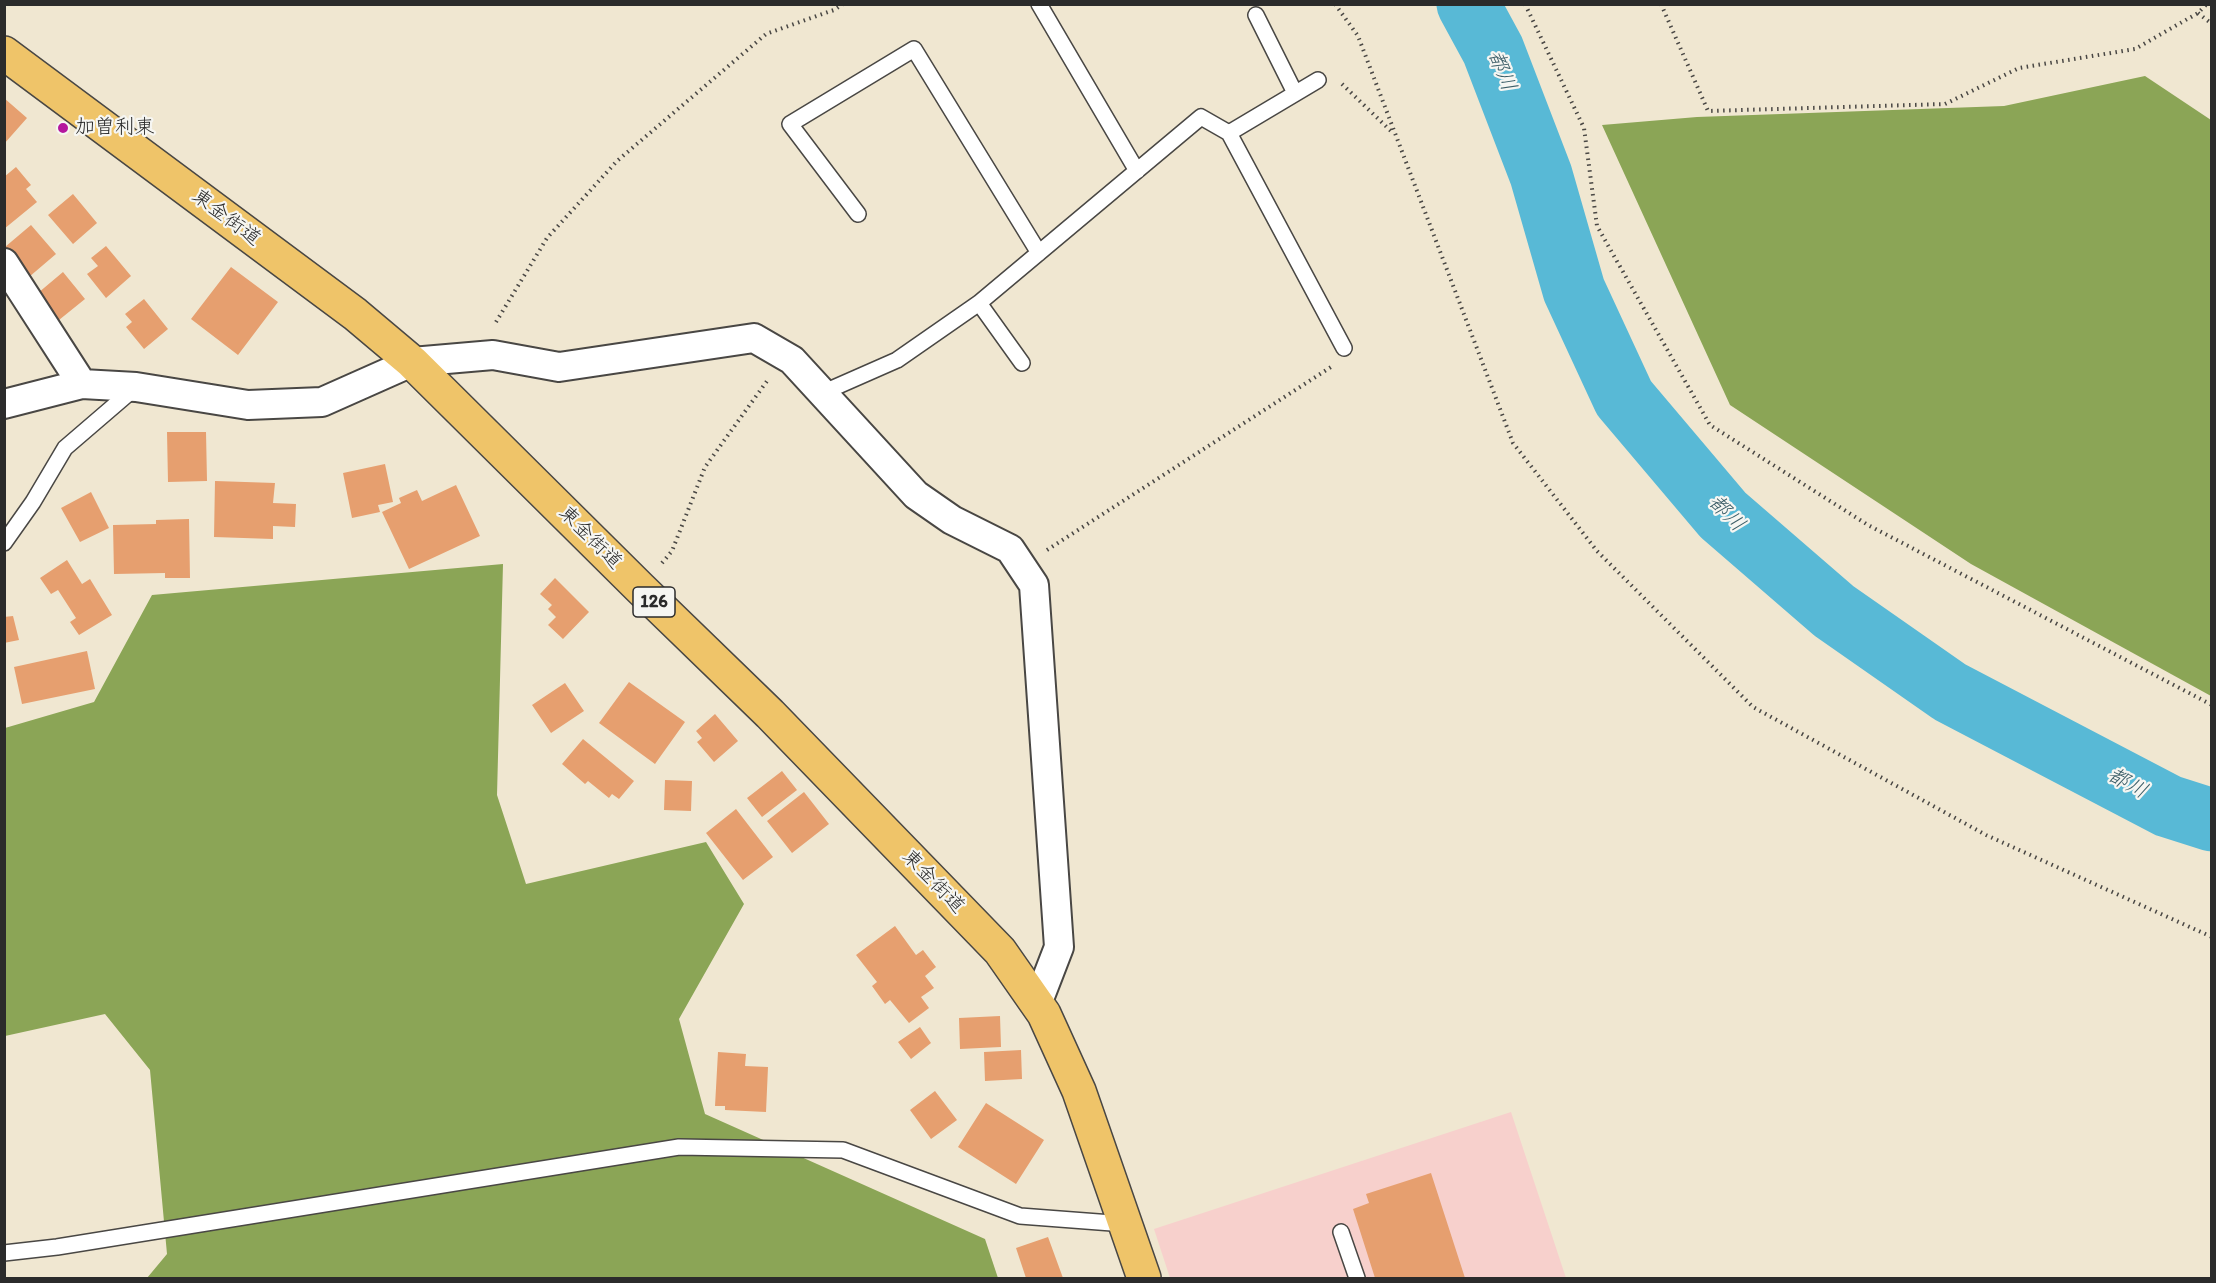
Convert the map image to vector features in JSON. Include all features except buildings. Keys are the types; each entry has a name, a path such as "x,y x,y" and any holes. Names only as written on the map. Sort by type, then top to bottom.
{"highway":[{"name":"東金街道","path":"4,53 356,314 412,362 770,714 1000,951 1044,1014 1078,1090 1144,1278"}],"street":[{"path":"4,263 82,384"},
{"path":"4,404 82,384 136,387 248,405 322,402 412,362 493,355 559,367 754,338 792,360 916,495 952,520 1010,549 1034,585 1059,947 1037,1004"}],"lane":[{"path":"1039,4 1137,171"},
{"path":"1256,15 1295,93"},
{"path":"858,214 790,124 914,49 1039,253"},
{"path":"1229,133 1318,80"},
{"path":"822,393 897,360 979,303 1202,117 1229,133 1344,348"},
{"path":"979,303 1022,363"},
{"path":"4,543 33,502 65,448 136,387"},
{"path":"4,1253 68,1245 679,1147 843,1150 1020,1216 1125,1224"},
{"path":"1341,1232 1357,1278"}],"path":[{"path":"475,356 547,238 617,161 766,34 834,10 843,4"},
{"path":"1335,4 1358,36 1513,443 1597,551 1753,707 1986,835 2211,937"},
{"path":"1525,4 1584,128 1597,226 1710,425 1868,525 2211,705"},
{"path":"1660,4 1708,111 1945,104 2019,68 2135,49 2198,13 2207,4"},
{"path":"2198,13 2211,24"},
{"path":"1318,80 1334,76 1396,135"},
{"path":"1022,567 1338,362 1344,348"},
{"path":"640,588 672,551 705,467 786,357"}],"shaded area":[{"path":"1511,1112 1566,1278 1170,1278 1154,1229"}],"green space":[{"path":"2145,76 2211,120 2211,696 1971,564 1730,405 1602,125 1697,117 2004,106"},
{"path":"503,564 497,795 526,884 706,842 744,904 679,1019 705,1114 985,1239 998,1278 147,1278 167,1254 150,1070 105,1014 5,1036 5,728 94,702 152,595"}],"waterway":[{"name":"都川","path":"1468,4 1493,50 1541,175 1574,290 1624,398 1723,515 1834,611 1950,692 2168,806 2212,820"}],"place":[{"name":"加曽利東","path":"63,128"}]}
